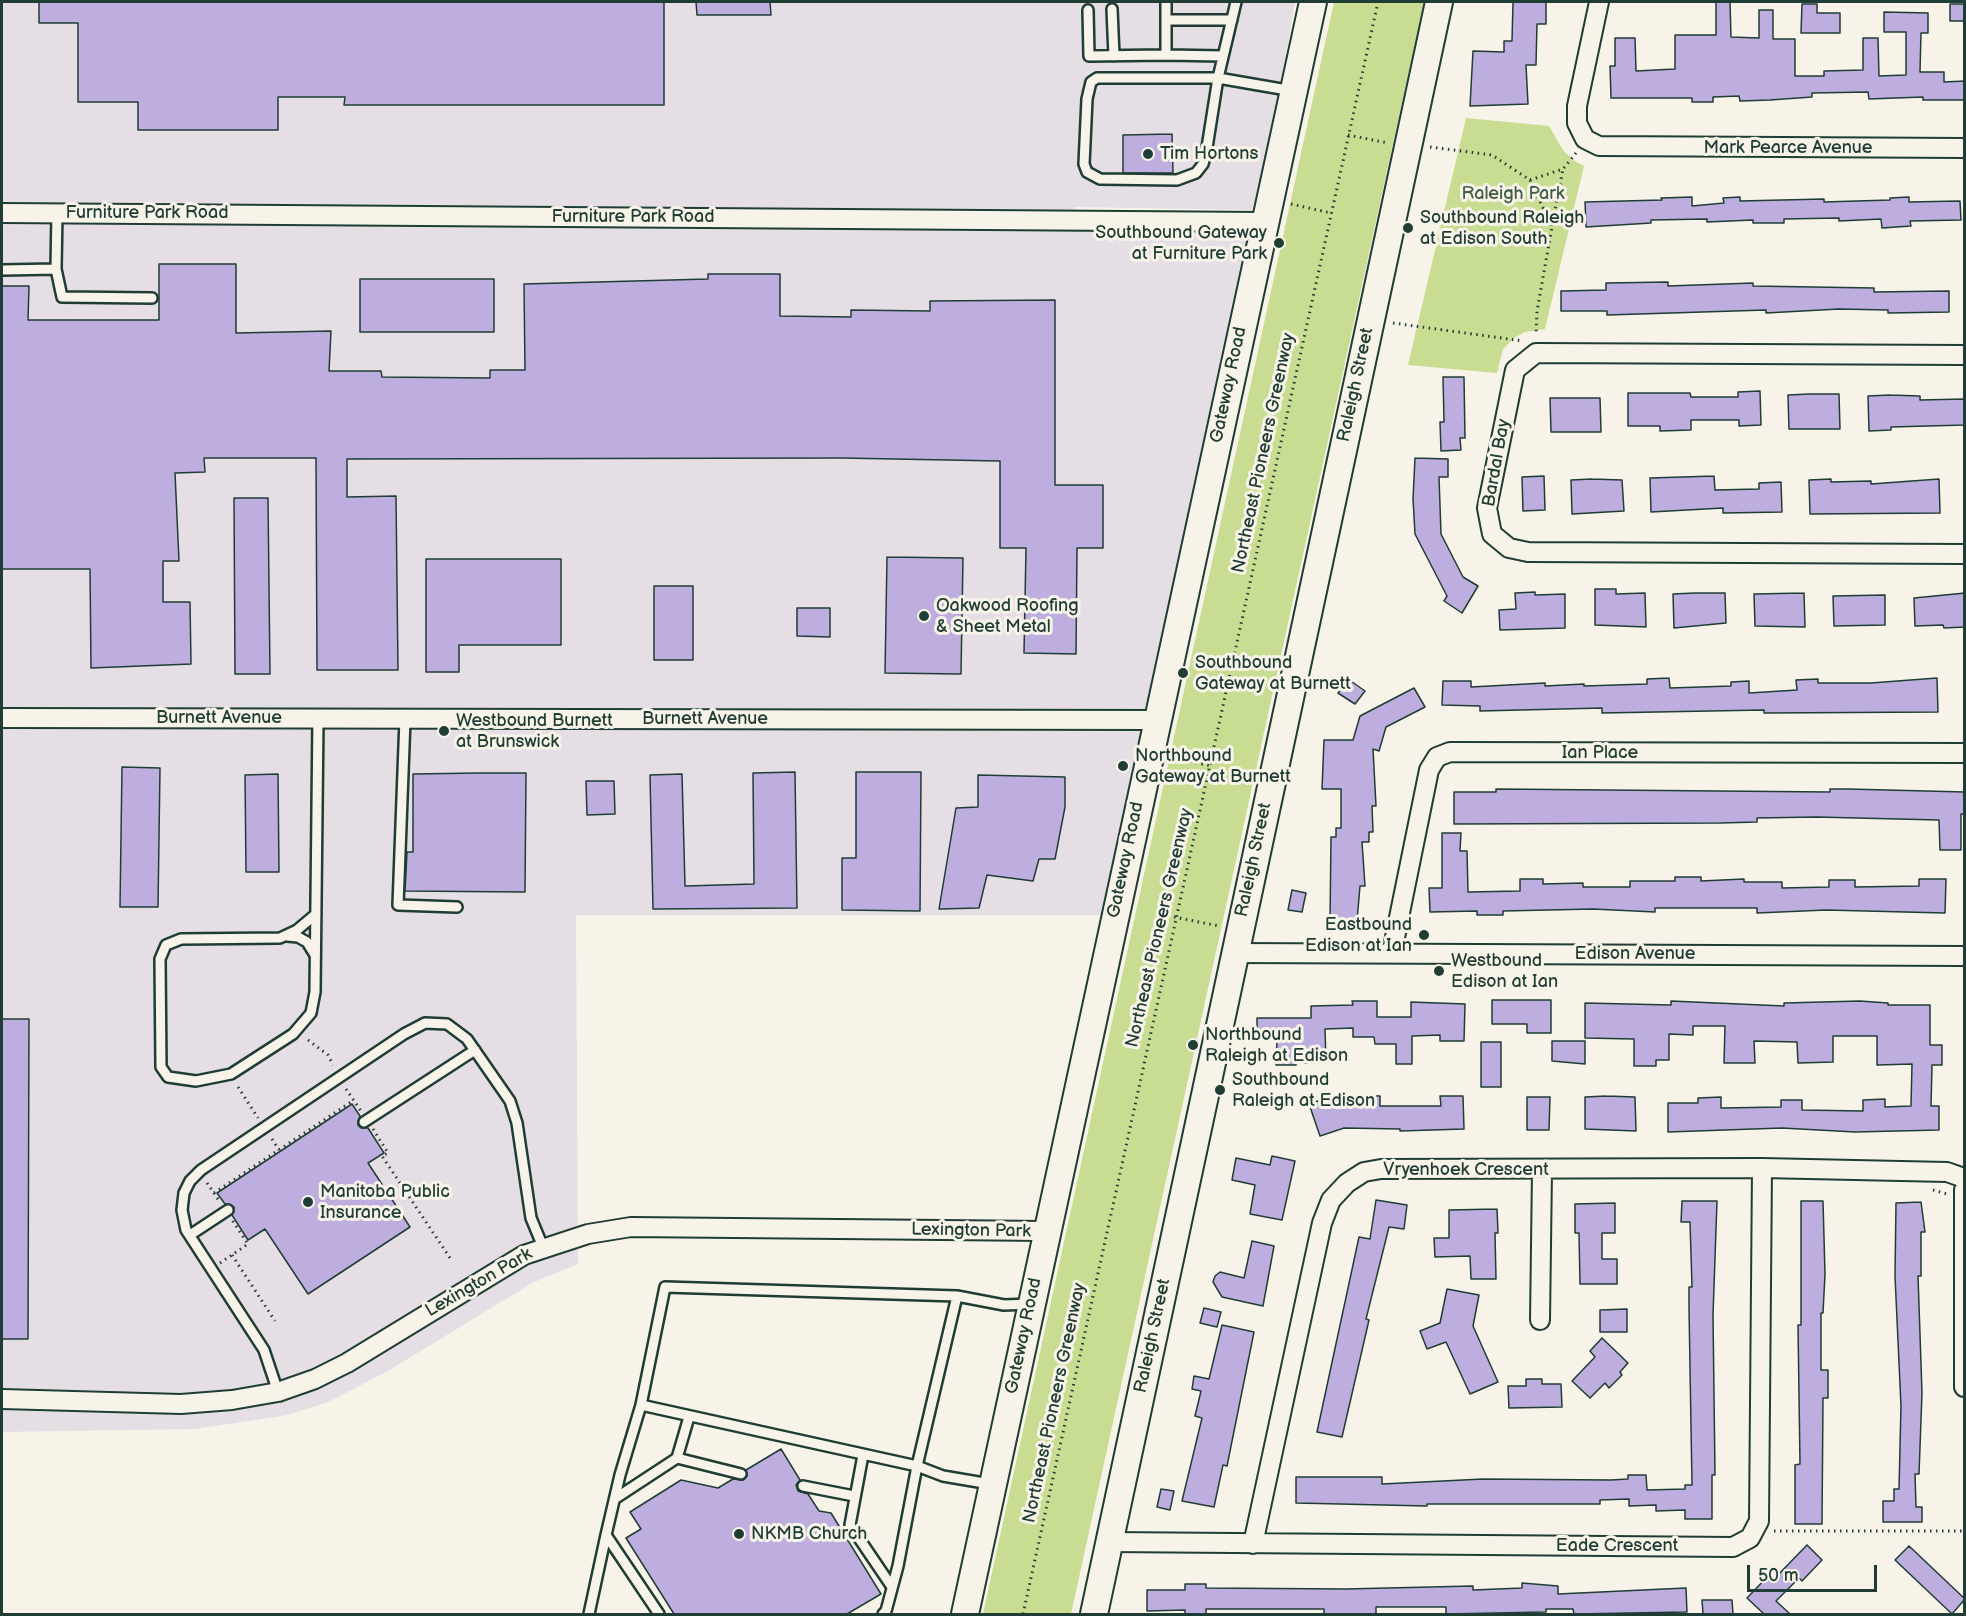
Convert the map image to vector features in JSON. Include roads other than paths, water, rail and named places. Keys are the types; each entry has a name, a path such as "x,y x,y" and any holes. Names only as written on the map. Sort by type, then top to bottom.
{"main road":[{"name":"Gateway Road","path":"965,1614 1030,1304 1313,2"},
{"name":"Raleigh Street","path":"1094,1614 1370,320 1403,146 1439,2"}],"street":[{"name":"Mark Pearce Avenue","path":"1599,2 1577,106 1577,123 1585,139 1599,146 1965,148"},
{"name":"Furniture Park Road","path":"2,213 1267,210"},
{"name":"Bardal Bay","path":"1965,354 1533,347 1515,370 1486,508 1492,534 1509,548 1528,552 1965,554"},
{"name":"Burnett Avenue","path":"2,718 1157,720"},
{"name":"Ian Place","path":"1392,952 1430,770 1437,758 1450,752 1965,753"},
{"name":"Edison Avenue","path":"1236,942 1392,952 1965,956"},
{"name":"Eade Crescent","path":"1109,1542 1733,1547 1750,1538 1759,1521 1762,1168"},
{"name":"Vryenhoek Crescent","path":"1253,1544 1322,1223 1331,1200 1364,1172 1381,1169 1542,1171 1762,1168 1947,1172 1965,1179"},
{"path":"1540,1320 1542,1171"},
{"path":"1965,1190 1965,1387"},
{"name":"Lexington Park","path":"2,1399 181,1404 232,1400 278,1392 315,1379 347,1363 494,1271 543,1247 588,1234 632,1227 1046,1231"}],"lane":[{"path":"1166,2 1166,55"},
{"path":"1236,2 1218,78 1206,154 1203,164 1196,172 1178,180 1100,178 1087,172 1084,164 1087,99 1091,82 1104,76 1218,78 1293,91"},
{"path":"1112,9 1114,56"},
{"path":"1088,10 1089,56 1223,57"},
{"path":"1166,20 1232,20"},
{"path":"57,212 56,269 63,297 152,298"},
{"path":"2,270 56,269"},
{"path":"315,957 308,942 298,937 181,939 166,945 160,959 161,1067 168,1077 196,1081 223,1078 293,1035 311,1013 315,992 318,718"},
{"path":"405,719 398,905 457,907"},
{"path":"285,936 316,914"},
{"path":"278,1392 264,1350 182,1219 186,1187 195,1175 340,1077 425,1023 447,1024 467,1039 510,1101 517,1123 531,1218 543,1247"},
{"path":"367,1122 475,1050"},
{"path":"190,1235 228,1210"},
{"path":"589,1614 606,1535 641,1405 665,1287 957,1296 1004,1305 1030,1304"},
{"path":"883,1614 886,1611 892,1587 917,1466 957,1296"},
{"path":"641,1405 689,1418 917,1466 943,1476 992,1485"},
{"path":"616,1498 677,1458 689,1418"},
{"path":"863,1455 850,1525 892,1587"},
{"path":"677,1458 741,1474"},
{"path":"803,1486 854,1496"},
{"path":"606,1535 659,1614"}],"place":[{"name":"Tim Hortons","path":"1148,154"},
{"name":"Southbound Raleigh at Edison South","path":"1408,228"},
{"name":"Southbound Gateway at Furniture Park","path":"1279,243"},
{"name":"Oakwood Roofing & Sheet Metal","path":"924,616"},
{"name":"Southbound Gateway at Burnett","path":"1183,673"},
{"name":"Westbound Burnett at Brunswick","path":"444,731"},
{"name":"Northbound Gateway at Burnett","path":"1123,766"},
{"name":"Eastbound Edison at Ian","path":"1424,935"},
{"name":"Westbound Edison at Ian","path":"1439,971"},
{"name":"Northbound Raleigh at Edison","path":"1193,1045"},
{"name":"Southbound Raleigh at Edison","path":"1220,1090"},
{"name":"Manitoba Public Insurance","path":"308,1202"},
{"name":"NKMB Church","path":"739,1534"}],"park label":[{"name":"Raleigh Park","path":"1513,194"}]}
